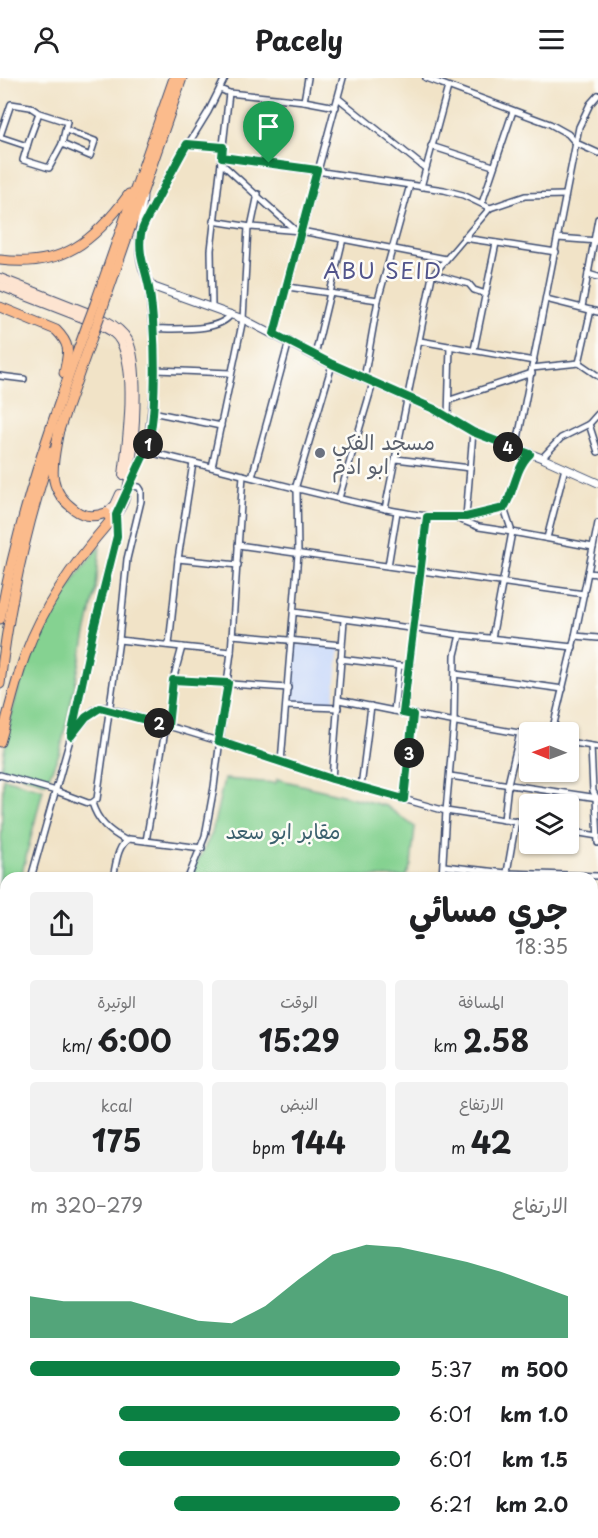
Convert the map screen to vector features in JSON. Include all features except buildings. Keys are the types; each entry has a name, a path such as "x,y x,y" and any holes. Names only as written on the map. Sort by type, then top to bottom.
{"highway":[{"path":"99,305 136,185 174,78"},
{"path":"0,684 14,591 43,477 91,327 143,192 182,78"},
{"path":"0,260 24,262 42,260 70,251 101,228 136,185"},
{"path":"0,307 56,330 66,340 67,359 56,411"},
{"path":"0,619 22,517 56,411 91,327"},
{"path":"59,429 52,477 55,489 62,499 78,513 111,516"},
{"path":"0,742 17,678 32,637 64,581 111,516"}],"main road":[{"path":"0,278 104,319 115,326 128,341 135,362 133,437 128,489 123,502 111,516"},
{"path":"0,286 103,326 113,332 121,342 128,361 129,380 124,467 119,498 111,516"}],"street":[{"path":"141,231 168,177 225,78"},
{"path":"304,101 308,78"},
{"path":"274,334 288,287 298,230 343,78"},
{"path":"426,78 561,129 576,143 598,153"},
{"path":"421,187 448,87"},
{"path":"220,89 229,93 336,107"},
{"path":"212,307 210,260 213,221 229,93"},
{"path":"516,450 579,127 590,104 598,95"},
{"path":"338,98 425,168"},
{"path":"27,146 0,136 11,104 30,107 39,113 67,122 62,144 49,168 23,160 39,113"},
{"path":"482,203 513,111"},
{"path":"62,144 90,156 95,141 66,130"},
{"path":"187,144 223,147"},
{"path":"431,146 494,166"},
{"path":"222,160 317,170 451,191 490,208"},
{"path":"222,160 298,230"},
{"path":"364,379 378,300 410,185"},
{"path":"128,489 146,453 156,370 148,282 141,260 143,192"},
{"path":"212,467 243,319 250,227 258,194"},
{"path":"385,509 433,274 490,208 525,196 565,195"},
{"path":"582,308 596,241 598,219"},
{"path":"213,221 250,227 298,230 446,259"},
{"path":"464,238 556,252"},
{"path":"558,238 596,241"},
{"path":"315,355 343,239"},
{"path":"474,350 496,243"},
{"path":"433,274 469,284 474,290 486,294"},
{"path":"588,274 598,277"},
{"path":"148,282 162,290 243,319 332,364 407,396 473,432 542,458 598,483"},
{"path":"288,287 378,300"},
{"path":"546,300 598,312"},
{"path":"579,363 591,310"},
{"path":"153,329 216,325 231,314"},
{"path":"252,477 289,341"},
{"path":"420,341 534,361"},
{"path":"448,417 450,346"},
{"path":"450,400 532,371 579,363 598,376"},
{"path":"281,762 294,612 297,554 296,489 332,364"},
{"path":"156,370 231,373"},
{"path":"0,376 24,379"},
{"path":"339,498 373,382"},
{"path":"152,412 221,426"},
{"path":"542,458 561,438 589,424 598,414"},
{"path":"589,424 598,452"},
{"path":"466,517 473,432"},
{"path":"146,453 427,517 466,517 504,508"},
{"path":"492,638 512,532 504,508 522,464 530,454"},
{"path":"396,459 470,468"},
{"path":"169,645 178,559 193,462"},
{"path":"547,538 565,468"},
{"path":"191,872 202,848 209,823 218,741 228,683 243,475"},
{"path":"93,804 100,788 127,560 142,495 139,487 128,489"},
{"path":"388,566 397,512"},
{"path":"33,872 71,736 95,622 117,536 111,516"},
{"path":"403,713 427,517"},
{"path":"455,517 479,527 593,547"},
{"path":"555,722 573,646 598,523"},
{"path":"238,545 584,594"},
{"path":"178,559 237,565"},
{"path":"588,573 598,574"},
{"path":"294,612 460,635 573,646"},
{"path":"332,779 344,620"},
{"path":"232,635 342,645"},
{"path":"443,872 454,722 455,655 460,635"},
{"path":"575,636 598,639"},
{"path":"119,640 231,652"},
{"path":"146,840 173,680 182,647"},
{"path":"340,659 409,667"},
{"path":"394,711 399,666"},
{"path":"455,674 563,689"},
{"path":"173,680 288,688"},
{"path":"339,700 519,733"},
{"path":"286,706 338,708"},
{"path":"361,787 371,706"},
{"path":"71,736 94,710 108,708 332,779 446,811 519,822"},
{"path":"404,799 413,715"},
{"path":"504,820 508,784 519,737"},
{"path":"579,744 595,746 593,791 597,798 598,843"},
{"path":"0,775 93,804"},
{"path":"450,776 597,798"},
{"path":"93,804 95,813 105,827 125,840 146,840 202,848"},
{"path":"507,872 516,821"},
{"path":"579,833 598,836"},
{"path":"115,872 125,840"},
{"path":"444,866 485,872"}],"shaded area":[{"path":"295,644 340,647 333,705 291,702"}],"green space":[{"path":"100,546 96,589 60,752 46,783 1,769 10,720 22,675 42,623 51,617 79,572"},
{"path":"3,778 43,789 22,872 0,872"},
{"name":"مقابر ابو سعد","path":"224,779 276,783 277,779 386,806 415,827 411,865 408,872 192,872 212,833"}],"place":[{"name":"مسجد الفكي ابو ادم","path":"320,453"}],"district":[{"name":"ABU SEID","path":"383,269"}],"route":[{"path":"187,144 223,147 222,157 269,163 317,170 274,334 364,379 434,409 492,441 530,454 522,464 504,508 466,517 427,517 403,713 413,715 404,799 332,779 218,741 228,683 173,680 168,726 105,707 94,710 71,736 100,601 117,536 116,515 146,453 152,412 156,370 148,282 141,260 141,231 187,144"}]}
